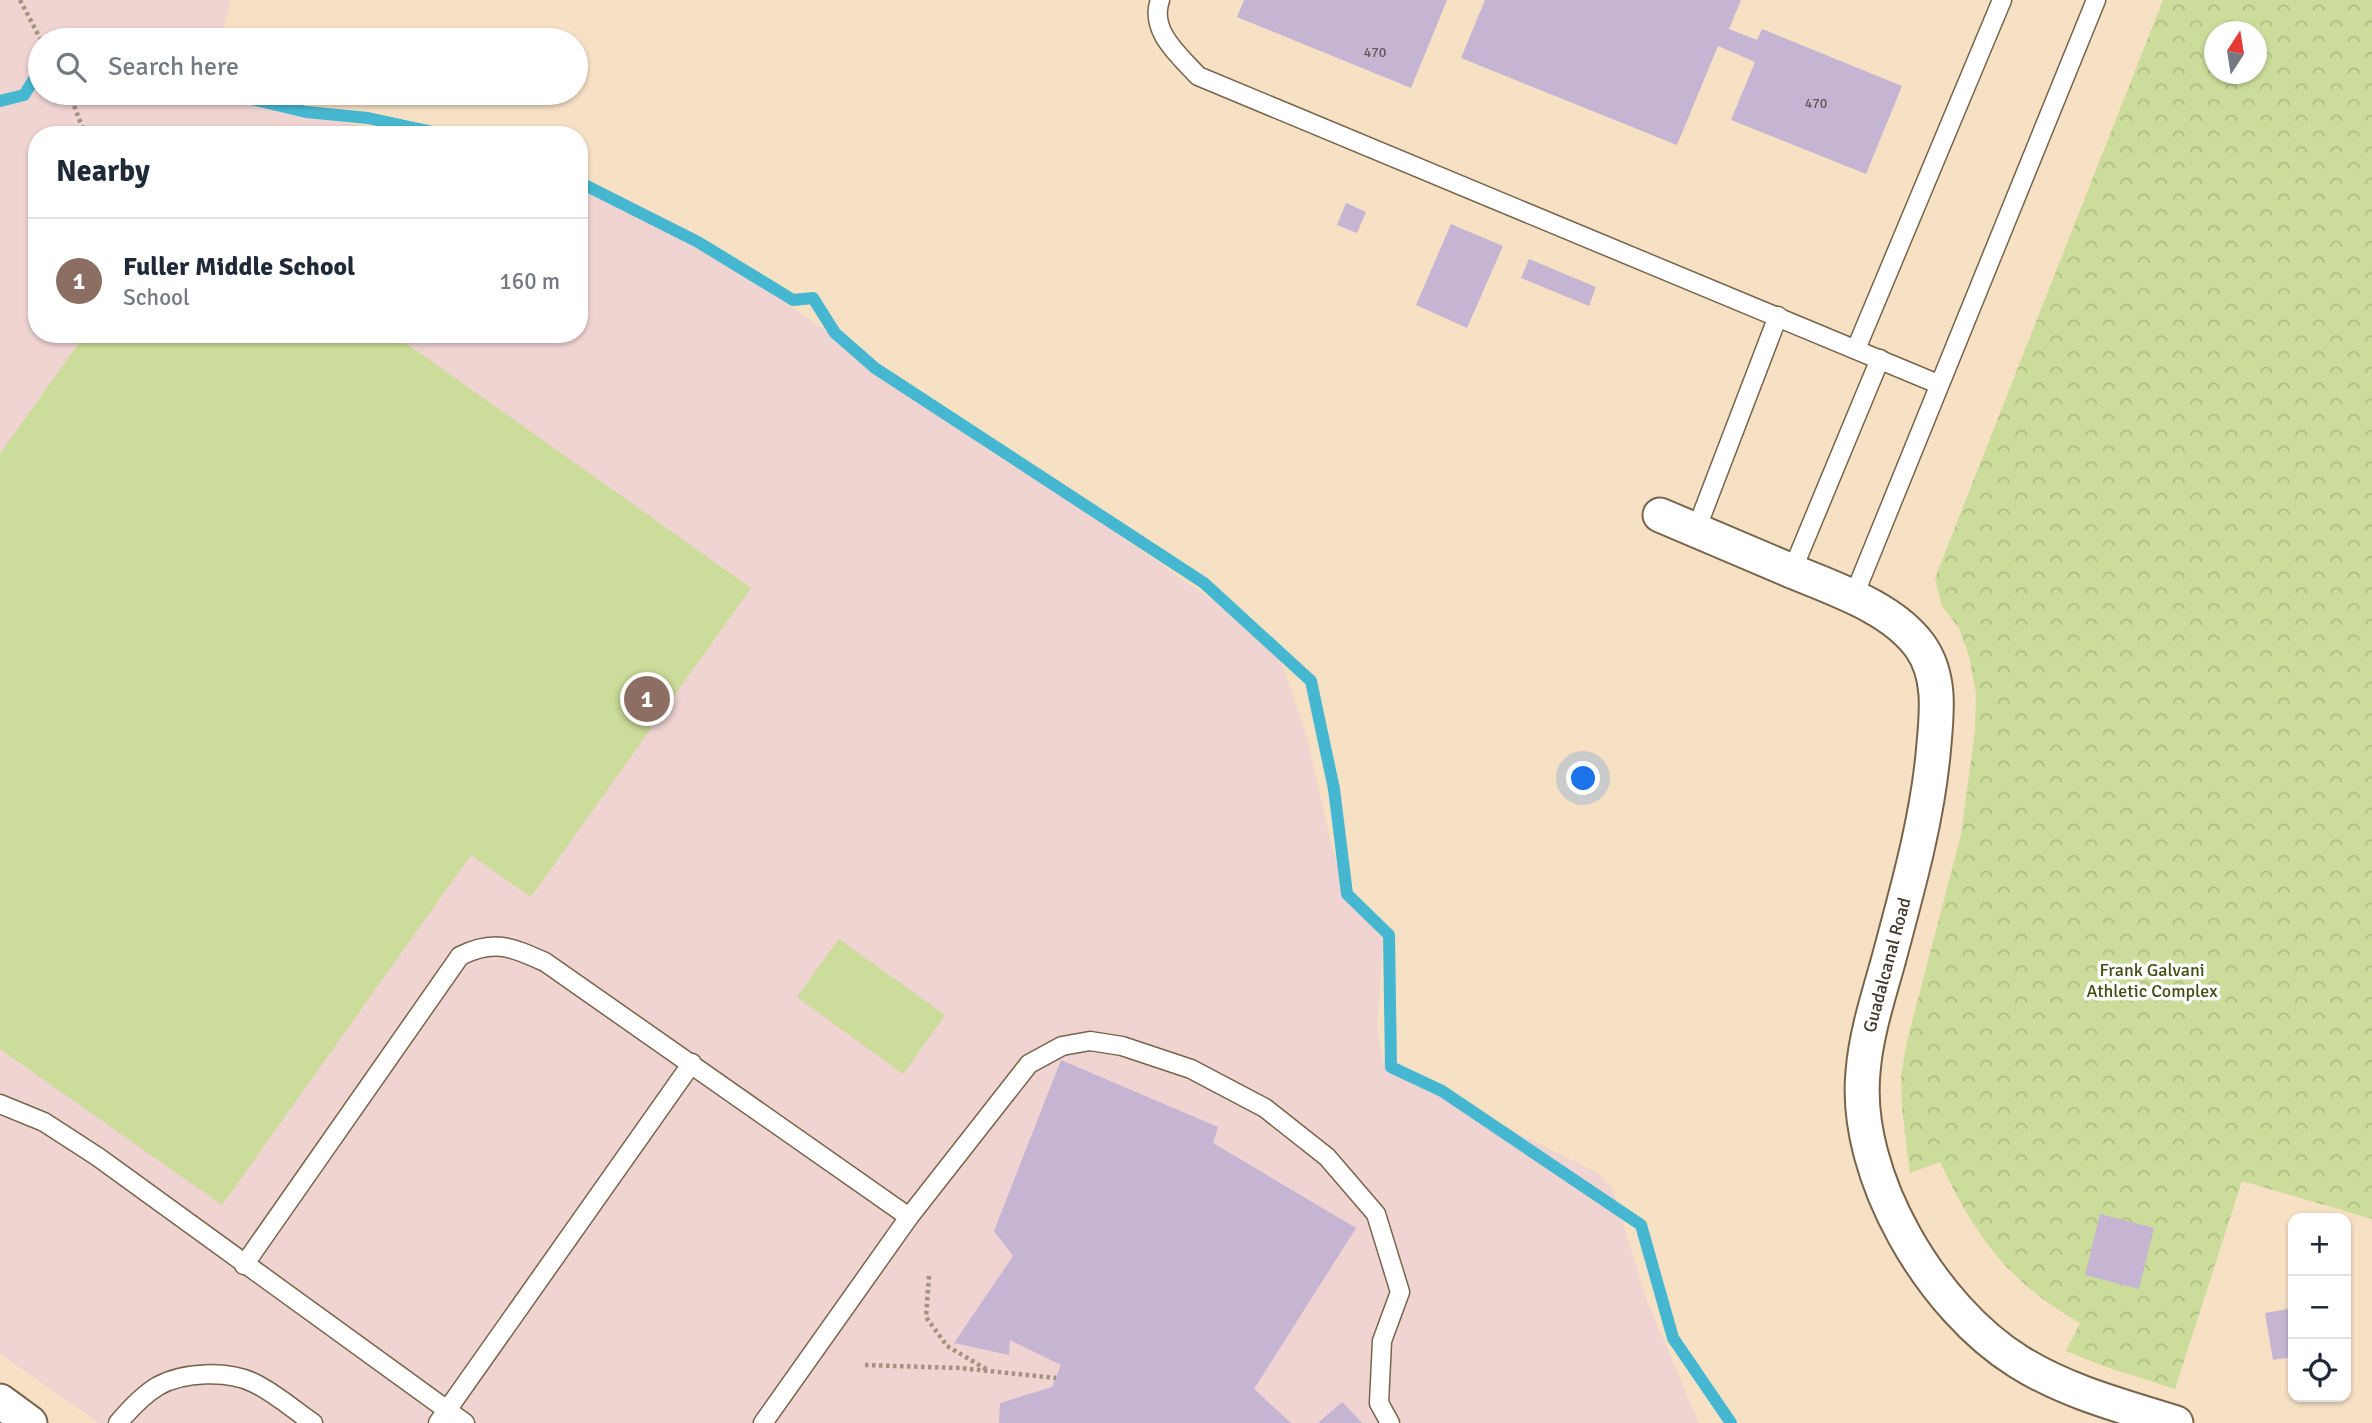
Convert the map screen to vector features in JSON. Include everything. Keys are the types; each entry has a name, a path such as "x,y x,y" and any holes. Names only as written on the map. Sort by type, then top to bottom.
{"street":[{"name":"Guadalcanal Road","path":"1660,515 1853,598 1903,628 1921,646 1932,668 1937,696 1923,827 1869,1033 1862,1074 1863,1113 1880,1184 1896,1219 1935,1281 1987,1340 2052,1380 2095,1398 2176,1423"},
{"path":"0,1401 30,1423"}],"lane":[{"path":"1160,0 1156,12 1166,41 1198,76 1938,384"},
{"path":"1856,349 2002,0"},
{"path":"1853,598 2096,0"},
{"path":"1696,530 1778,316"},
{"path":"1792,571 1880,359"},
{"path":"244,1265 460,957 480,946 501,946 545,962 909,1217"},
{"path":"763,1423 909,1217 1029,1065 1062,1046 1090,1041 1122,1046 1191,1069 1275,1116 1327,1157 1376,1214 1400,1292 1382,1341 1379,1403 1390,1423"},
{"path":"443,1416 692,1063"},
{"path":"0,1104 44,1122 98,1157 443,1416 465,1423"},
{"path":"118,1423 159,1385 183,1377 229,1376 254,1382 313,1423"}],"path":[{"path":"20,0 35,28"},
{"path":"74,105 82,126"},
{"path":"929,1276 926,1317 947,1346 989,1371"},
{"path":"866,1365 989,1371 1056,1378"}],"shaded area":[{"path":"0,0 231,0 223,28 28,28 28,105 273,105 360,126 28,126 28,343 588,343 588,190 646,211 808,318 1271,641 1281,660 1307,738 1332,847 1347,893 1383,940 1377,1028 1383,1062 1419,1084 1598,1173 1612,1188 1647,1301 1699,1423 99,1423 0,1354"}],"green space":[{"name":"Frank Galvani Athletic Complex","path":"2163,0 2372,0 2372,1219 2242,1181 2175,1389 2066,1351 2080,1323 2032,1291 1996,1255 1967,1213 1940,1162 1910,1173 1901,1076 1907,1041 1961,835 1975,731 1976,693 1969,656 1959,628 1942,606 1935,578"},
{"path":"79,343 406,343 751,588 531,897 471,855 222,1205 0,1049 0,454"},
{"path":"839,939 945,1015 903,1074 797,997"}],"building":[{"path":"1244,0 1447,0 1411,88 1237,17"},
{"path":"1485,0 1741,0 1729,29 1757,40 1762,29 1902,86 1866,174 1731,120 1755,62 1718,46 1677,145 1461,58"},
{"path":"1346,203 1366,212 1357,233 1337,225"},
{"path":"1451,224 1503,246 1467,328 1416,305"},
{"path":"1529,259 1596,287 1589,306 1521,278"},
{"path":"1061,1060 1218,1127 1213,1143 1356,1228 1254,1389 1291,1423 999,1423 1000,1403 1052,1387 1061,1365 1010,1340 1009,1355 954,1343 1013,1256 994,1231"},
{"path":"2100,1214 2154,1228 2139,1289 2085,1275"},
{"path":"2288,1309 2288,1358 2273,1360 2265,1313"},
{"path":"1342,1402 1362,1423 1318,1423"}],"waterway":[{"path":"0,101 24,95 28,89"},
{"path":"277,105 306,112 368,118 405,126"},
{"path":"588,187 698,242 793,300 813,298 835,333 875,368 1204,583 1311,681 1334,789 1347,894 1389,935 1391,1067 1442,1091 1641,1225 1673,1338 1731,1423"}],"place":[{"name":"Fuller Middle School","path":"647,699"}]}
